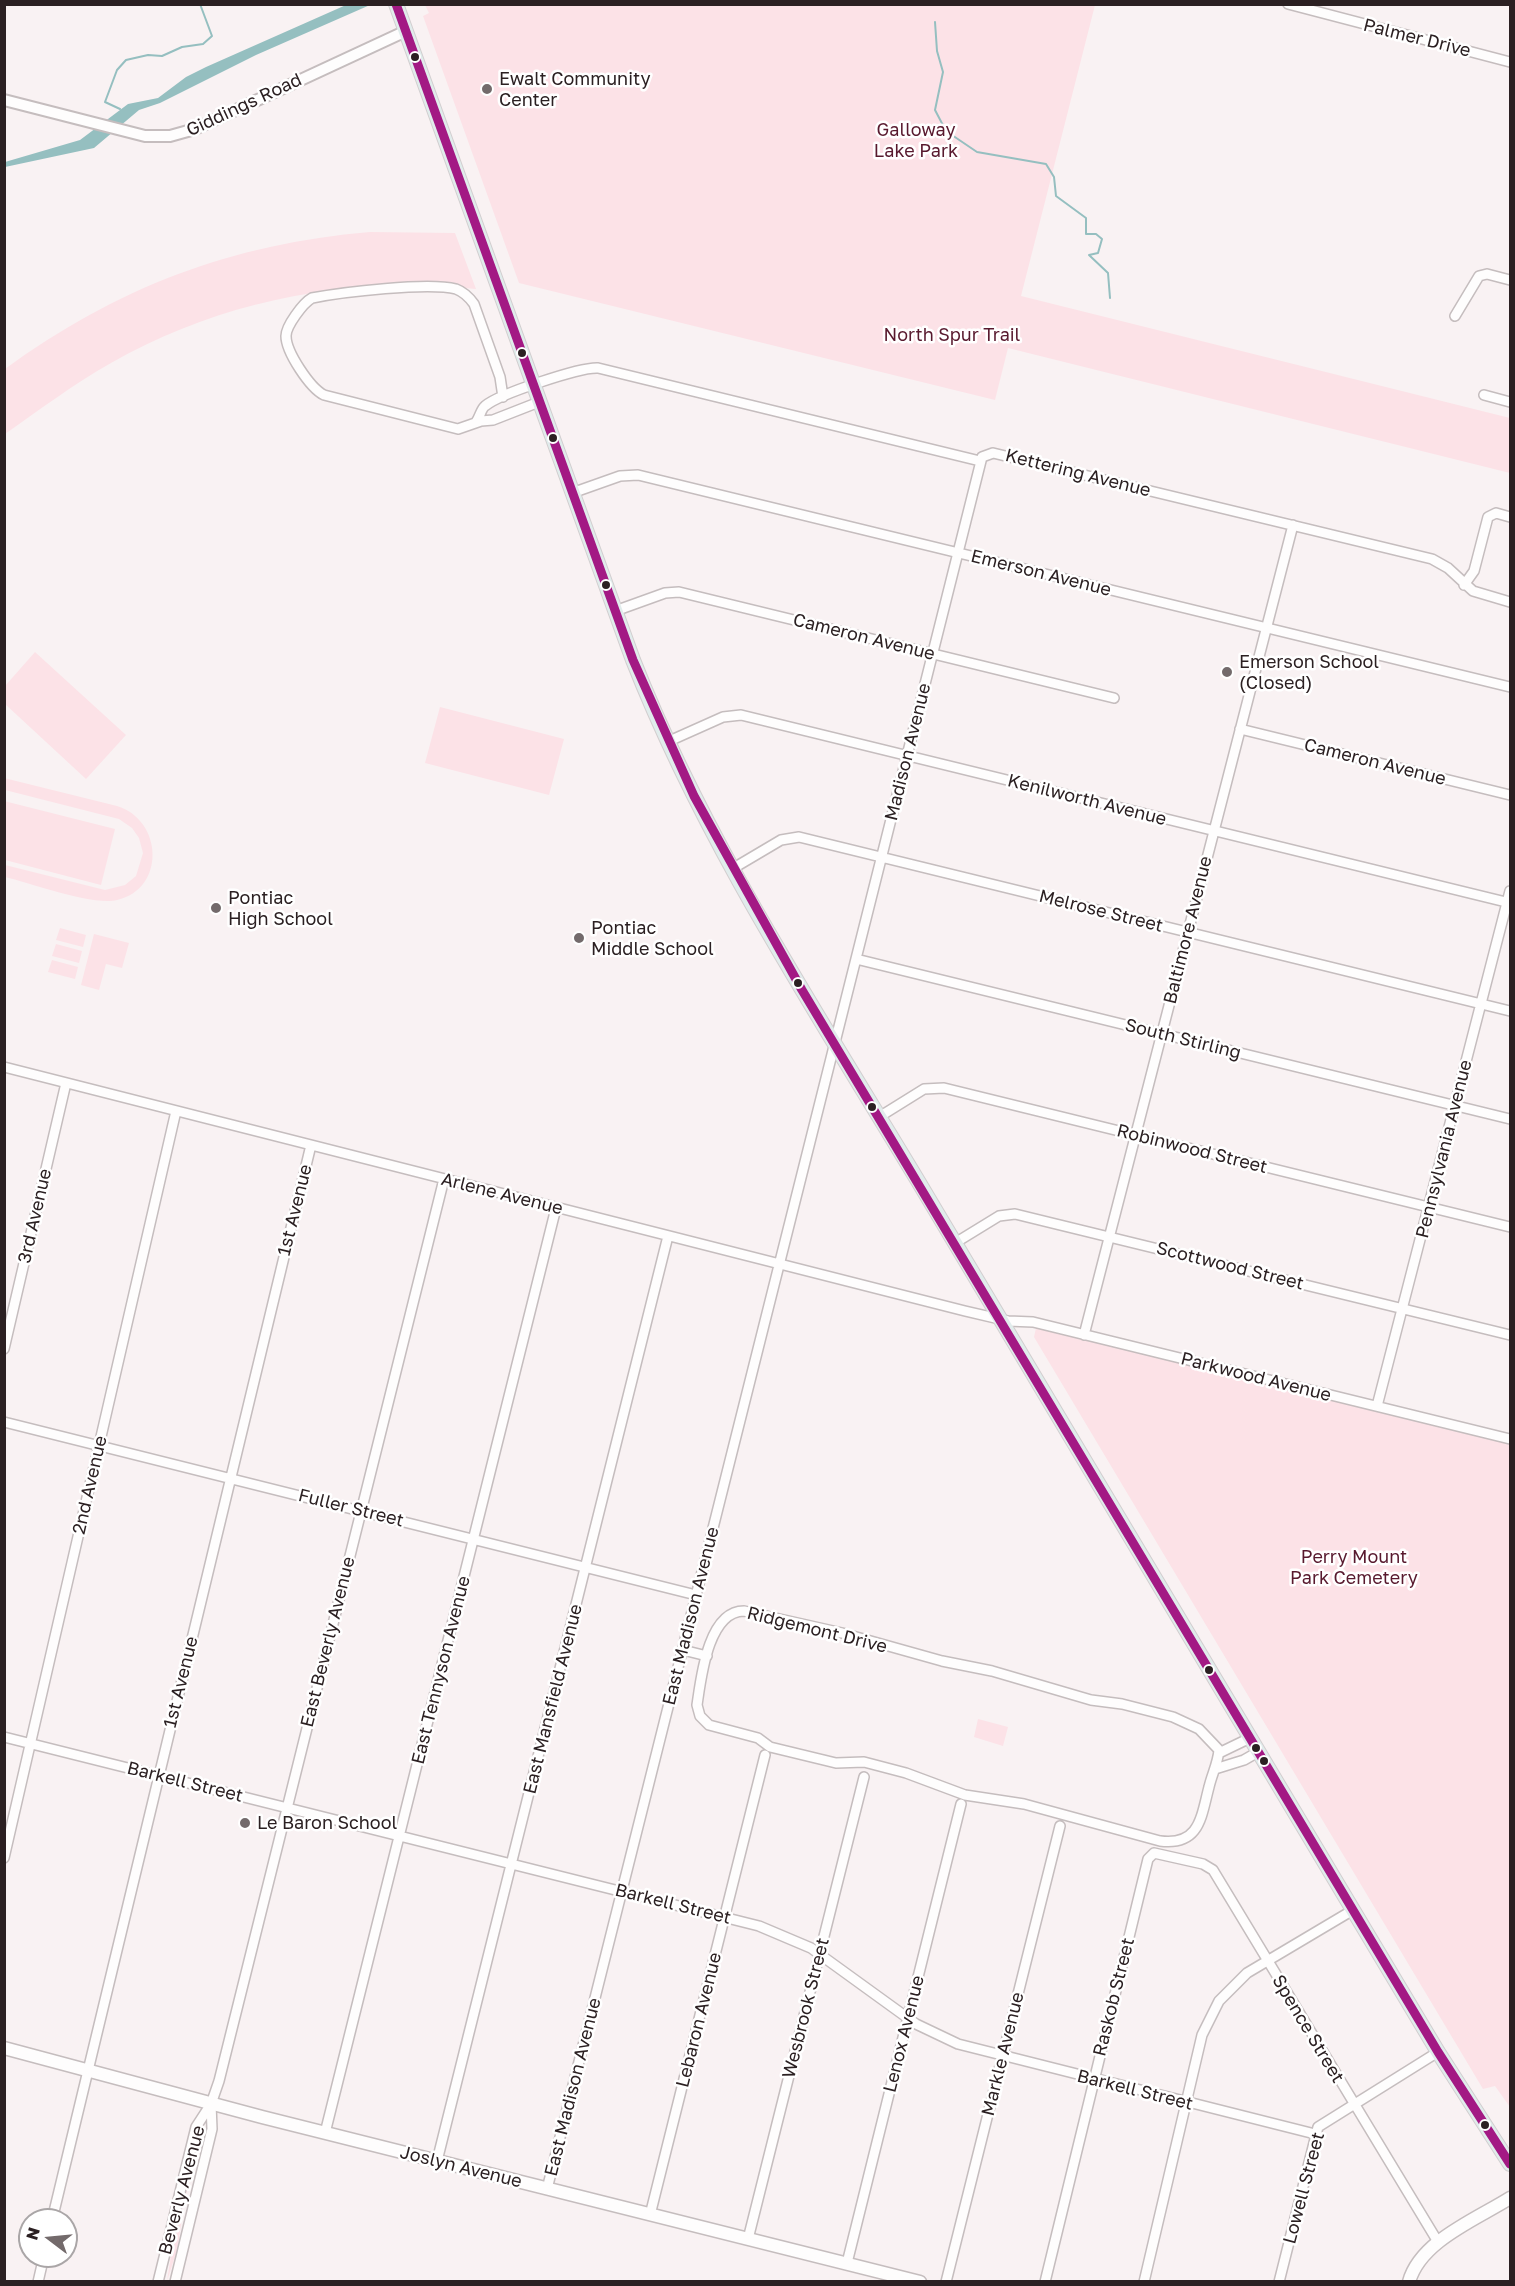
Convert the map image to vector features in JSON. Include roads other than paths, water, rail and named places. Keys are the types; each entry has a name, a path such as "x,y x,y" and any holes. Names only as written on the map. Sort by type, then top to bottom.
{"main road":[{"path":"396,4 615,611 667,742 732,869 1438,2052 1510,2164"},
{"name":"Joslyn Avenue","path":"4,2048 437,2162 920,2282"},
{"path":"1409,2282 1421,2256 1438,2242 1510,2198"}],"street":[{"name":"Palmer Drive","path":"1288,4 1510,62"},
{"name":"Giddings Road","path":"4,100 140,135 174,135 195,129 406,31"},
{"path":"1455,316 1479,276 1487,274 1510,280"},
{"path":"503,397 500,377 474,304 468,296 457,290 393,289 312,298 305,303 287,332 287,341 307,381 320,393 455,428 493,420 539,402"},
{"name":"Kettering Avenue","path":"476,422 483,408 503,397 584,369 601,369 980,461 985,454 993,453 1436,561 1448,568 1464,585 1478,593 1510,602"},
{"path":"1484,395 1510,402"},
{"name":"Madison Avenue","path":"835,1043 980,461"},
{"name":"Emerson Avenue","path":"572,493 620,476 638,475 1510,687"},
{"path":"1464,585 1474,571 1488,517 1496,513 1510,517"},
{"name":"Baltimore Avenue","path":"1084,1335 1293,525"},
{"name":"Cameron Avenue","path":"615,611 665,593 679,592 1114,698"},
{"name":"Kenilworth Avenue","path":"667,742 723,717 736,715 1509,903"},
{"name":"Cameron Avenue","path":"1240,729 1510,795"},
{"name":"Melrose Street","path":"732,869 781,840 793,837 1510,1011"},
{"name":"Pennsylvania Avenue","path":"1377,1407 1509,903 1510,891"},
{"name":"South Stirling","path":"856,959 1510,1119"},
{"name":"East Madison Avenue","path":"547,2189 835,1043"},
{"name":"Arlene Avenue","path":"4,1067 1000,1320"},
{"name":"3rd Avenue","path":"4,1349 66,1083"},
{"name":"Robinwood Street","path":"879,1117 920,1091 939,1087 1510,1227"},
{"name":"2nd Avenue","path":"4,1858 176,1111"},
{"name":"1st Avenue","path":"55,2208 311,1145"},
{"name":"East Beverly Avenue","path":"211,2104 444,1179"},
{"name":"East Tennyson Avenue","path":"325,2133 556,1208"},
{"name":"Scottwood Street","path":"954,1243 996,1218 1010,1214 1510,1335"},
{"name":"East Mansfield Avenue","path":"437,2162 669,1236"},
{"name":"Parkwood Avenue","path":"1000,1320 1029,1322 1510,1439"},
{"name":"Fuller Street","path":"4,1422 696,1595"},
{"name":"Ridgemont Drive","path":"744,1611 843,1634 942,1661 992,1671 1080,1697 1173,1717 1199,1729 1218,1746 1219,1753 1204,1813 1189,1836 1178,1842 1152,1840 1068,1818 1058,1812 954,1792 906,1773 864,1762 836,1763 770,1747 758,1738 713,1726 702,1719 698,1709 707,1656 717,1626 729,1614 744,1611"},
{"path":"683,1650 707,1656"},
{"name":"Barkell Street","path":"4,1737 725,1917 782,1934 820,1953 908,2019 951,2042 1002,2057 1315,2134"},
{"path":"1219,1753 1250,1738"},
{"path":"1215,1769 1244,1760 1258,1752"},
{"name":"Lebaron Avenue","path":"650,2215 765,1755"},
{"name":"Wesbrook Street","path":"748,2239 864,1777"},
{"name":"Lenox Avenue","path":"847,2263 961,1804"},
{"name":"Markle Avenue","path":"946,2282 1060,1826"},
{"name":"Spence Street","path":"1152,1854 1203,1864 1210,1868 1438,2242"},
{"name":"Raskob Street","path":"1045,2282 1148,1858 1152,1854"},
{"path":"1144,2282 1202,2035 1214,2009 1239,1979 1353,1910"},
{"name":"Lowell Street","path":"1279,2282 1315,2134 1323,2123 1438,2052"},
{"name":"Beverly Avenue","path":"158,2282 196,2127 211,2104"},
{"name":"Beverly Avenue","path":"175,2282 212,2129 211,2104"}],"water":[{"path":"346,5 370,5 256,55 160,103 139,110 94,148 5,167 5,162 80,140 128,104 158,98 186,77 206,67"}],"waterway":[{"path":"120,109 105,102 117,70 126,60 148,55 162,56 182,47 203,44 212,36 200,4"},
{"path":"935,22 937,51 943,72 935,110 946,131 977,152 1046,164 1054,177 1056,196 1086,218 1086,234 1096,234 1102,239 1098,253 1089,255 1108,273 1110,298"}],"place":[{"name":"Ewalt Community Center","path":"487,89"},
{"name":"Emerson School (Closed)","path":"1227,672"},
{"name":"Pontiac High School","path":"216,908"},
{"name":"Pontiac Middle School","path":"579,938"},
{"name":"Le Baron School","path":"245,1823"}],"park label":[{"name":"Galloway Lake Park","path":"916,140"},
{"name":"North Spur Trail","path":"952,335"},
{"name":"Perry Mount Park Cemetery","path":"1354,1567"}]}
